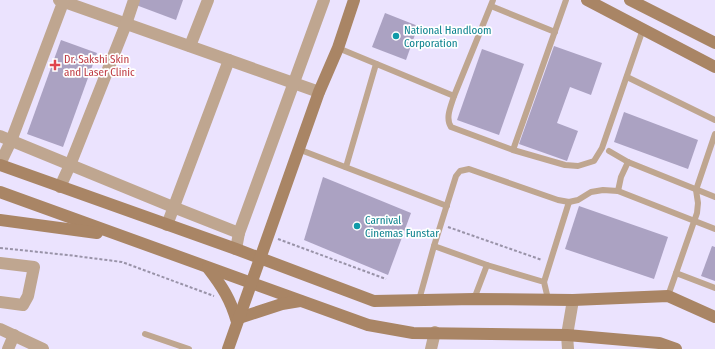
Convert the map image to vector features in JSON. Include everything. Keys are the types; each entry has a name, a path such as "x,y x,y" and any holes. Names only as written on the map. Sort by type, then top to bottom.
{"street":[{"path":"319,92 62,0 5,138 0,164 60,187 236,249 374,301 474,299 573,300 668,296 715,318"},
{"path":"60,187 126,24 134,0"},
{"path":"190,46 208,0"},
{"path":"230,348 238,320 298,149 319,92 338,48 354,0"},
{"path":"587,0 715,67"},
{"path":"630,0 715,43"},
{"path":"236,249 239,233 294,83 322,1"},
{"path":"167,225 229,60"},
{"path":"5,138 239,233"},
{"path":"0,192 368,326 413,333 434,332 567,335 659,343 676,349"},
{"path":"0,220 120,236"},
{"path":"0,263 34,267 28,296 23,305 0,302"},
{"path":"207,267 222,285 238,320"},
{"path":"568,349 567,335 573,300"},
{"path":"238,320 277,306 301,301"},
{"path":"0,329 43,349"},
{"path":"432,349 434,332"},
{"path":"8,349 14,335"}],"lane":[{"path":"513,150 566,0"},
{"path":"555,32 492,3 448,112 448,123 451,127 513,150 565,165 578,166 594,161 602,148 643,29"},
{"path":"338,48 454,96"},
{"path":"346,167 376,64"},
{"path":"627,77 715,120"},
{"path":"668,296 697,213 698,203 696,190 715,134"},
{"path":"298,149 447,206"},
{"path":"609,150 628,162 715,198"},
{"path":"618,191 621,177 628,162"},
{"path":"419,300 456,176 460,171 469,169 558,200 569,202 578,200 591,192 618,191 715,229"},
{"path":"548,299 544,282 569,202"},
{"path":"434,246 487,265 544,282"},
{"path":"474,299 487,265"},
{"path":"676,273 715,288"},
{"path":"146,334 189,349"}],"path":[{"path":"441,224 550,263"},
{"path":"268,235 386,279"},
{"path":"0,248 122,262 230,302"}],"building":[{"path":"138,0 183,0 176,20 136,5"},
{"name":"National Handloom Corporation","path":"385,13 418,26 406,60 372,47"},
{"path":"61,40 97,53 63,147 27,134"},
{"path":"554,46 602,63 591,95 570,87 557,123 578,131 567,161 519,144"},
{"path":"482,49 524,64 499,135 457,120"},
{"path":"624,112 698,140 688,169 614,142"},
{"name":"Carnival Cinemas Funstar","path":"323,177 411,213 388,275 304,240"},
{"path":"579,206 668,237 654,279 565,249"},
{"path":"712,246 715,247 715,281 701,276"}],"place":[{"name":"National Handloom Corporation","path":"396,36"},
{"name":"Dr. Sakshi Skin and Laser Clinic","path":"55,65"},
{"name":"Carnival Cinemas Funstar","path":"357,226"}]}
